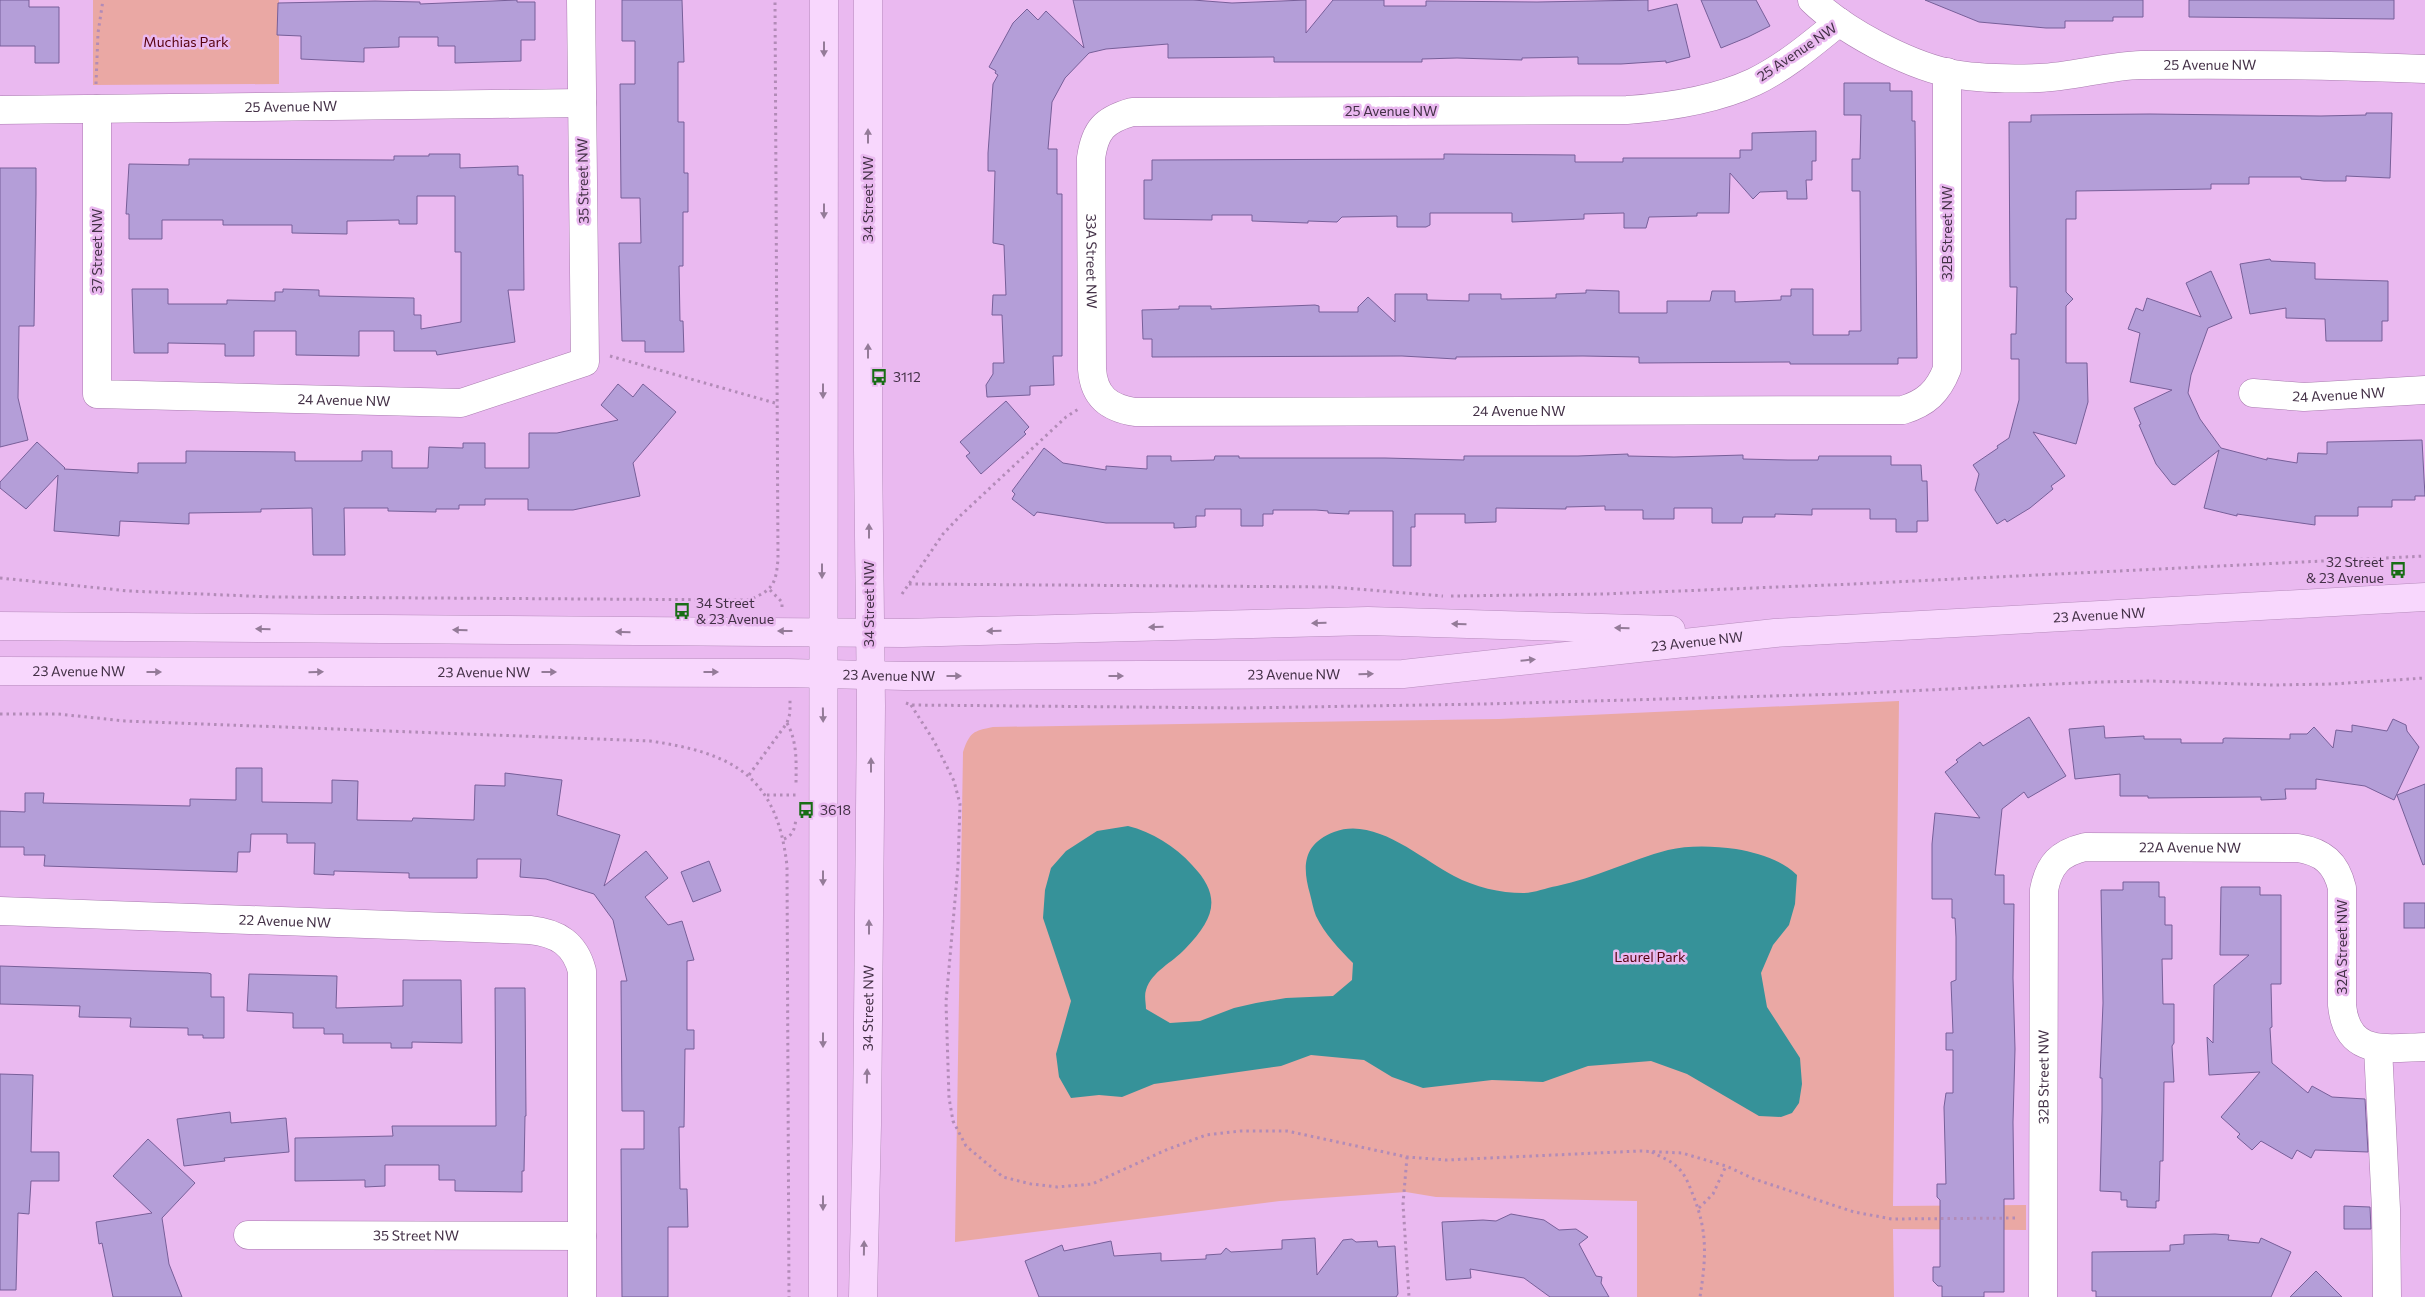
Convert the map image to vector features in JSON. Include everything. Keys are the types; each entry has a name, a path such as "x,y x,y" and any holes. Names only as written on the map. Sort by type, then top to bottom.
{"main road":[{"path":"823,1297 824,777 822,632 824,0"},
{"name":"34 Street NW","path":"862,1297 869,966 868,0"},
{"name":"23 Avenue NW","path":"0,671 1203,676 1403,674 1775,633 2425,597"},
{"name":"23 Avenue NW","path":"0,626 904,633 1368,622 1775,633"}],"street":[{"name":"35 Street NW","path":"581,0 585,356"},
{"path":"1812,0 1839,22"},
{"name":"25 Avenue NW","path":"1103,125 1121,115 1132,112 1627,110 1661,108 1694,102 1754,82 1802,52 1839,22 1894,53 1947,72 1970,76 2040,78 2139,66 2362,66 2425,69"},
{"name":"32B Street NW","path":"1936,392 1947,369 1947,72"},
{"name":"25 Avenue NW","path":"0,110 582,103"},
{"name":"37 Street NW","path":"97,109 97,394"},
{"name":"33A Street NW","path":"1100,398 1095,388 1092,369 1091,158 1093,143 1103,125"},
{"name":"24 Avenue NW","path":"97,394 461,403 585,356"},
{"name":"24 Avenue NW","path":"2253,393 2304,397 2425,390"},
{"name":"24 Avenue NW","path":"1100,398 1113,406 1135,412 1903,410 1917,406 1936,392"},
{"name":"22A Avenue NW","path":"2057,860 2069,851 2085,847 2298,848 2326,857"},
{"name":"32A Street NW","path":"2326,857 2339,876 2342,888 2344,1019 2367,1043"},
{"name":"32B Street NW","path":"2043,1297 2044,890 2046,876 2057,860"},
{"name":"22 Avenue NW","path":"0,911 530,930 557,935 567,943 579,961 582,979 582,1236"},
{"path":"2387,1297 2386,1209 2367,1043 2425,1046"},
{"name":"35 Street NW","path":"248,1235 582,1236"},
{"path":"582,1236 582,1297"}],"path":[{"path":"97,109 98,33 103,0"},
{"path":"0,578 129,591 273,597 749,600 770,590 775,581 778,558 775,403 777,84 775,0"},
{"path":"585,356 775,403"},
{"path":"902,594 943,534 960,516 1066,417 1083,405 1100,398"},
{"path":"908,584 1323,587 1447,596 1604,594 2425,556"},
{"path":"770,590 782,602"},
{"path":"906,703 911,705 1241,708 1484,704 1833,694 2106,682 2192,682 2273,685 2333,684 2425,678"},
{"path":"911,705 934,741 954,781 960,804 958,866 946,1002 949,1098 953,1122 966,1146 1003,1177 1057,1187 1092,1184 1166,1150 1206,1135 1241,1132 1287,1132 1407,1157 1446,1160 1640,1151 1682,1153 1726,1166 1754,1179 1854,1212 1892,1219 2044,1218"},
{"path":"749,775 787,723 790,713"},
{"path":"0,714 58,714 125,721 650,741 676,745 708,754 732,763 749,775 766,795 784,839 789,892 789,1297"},
{"path":"787,723 793,735 795,748 796,803"},
{"path":"766,795 796,795"},
{"path":"784,839 790,837 795,830 796,811"},
{"path":"1652,1152 1676,1166 1688,1181 1705,1229 1705,1263 1700,1297"},
{"path":"1407,1157 1404,1204 1409,1297"},
{"path":"1698,1208 1713,1194 1726,1166"}],"green space":[{"name":"Muchias Park","path":"93,0 279,0 279,84 93,85"},
{"name":"Laurel Park","path":"1899,701 1893,1206 2026,1205 2026,1230 1893,1229 1894,1297 1637,1297 1637,1201 1436,1197 1406,1192 1280,1201 955,1242 963,752 970,736 977,731 993,727 1499,719"}],"shaded area":[{"path":"1128,826 1154,836 1178,852 1202,877 1208,887 1211,898 1211,908 1203,928 1180,954 1153,978 1146,990 1146,1009 1170,1023 1200,1021 1234,1008 1286,998 1333,996 1352,980 1353,963 1323,929 1314,911 1307,884 1307,857 1316,843 1334,832 1350,829 1381,834 1462,880 1488,889 1514,893 1531,892 1571,883 1676,848 1702,846 1728,848 1752,852 1768,858 1790,869 1797,875 1795,904 1789,925 1773,945 1761,973 1767,1007 1800,1058 1802,1084 1799,1103 1792,1113 1781,1117 1759,1116 1687,1074 1651,1061 1588,1066 1543,1082 1492,1080 1423,1088 1392,1077 1364,1060 1311,1055 1281,1066 1154,1084 1122,1097 1099,1095 1071,1098 1059,1077 1056,1054 1071,1001 1043,918 1045,890 1051,868 1066,851 1097,831"}],"building":[{"path":"0,0 29,0 29,7 59,7 59,63 35,63 35,46 0,46"},
{"path":"517,0 517,2 535,2 535,40 521,40 521,61 455,63 455,46 438,46 438,37 399,37 399,47 364,48 364,62 301,59 301,36 277,35 278,3 375,1 420,2 420,4"},
{"path":"622,0 682,0 684,62 678,62 678,122 684,122 684,173 688,173 688,212 683,212 683,266 679,266 680,321 683,321 684,352 645,352 645,341 622,341 619,243 641,243 640,198 621,198 620,84 635,84 635,41 622,41"},
{"path":"1073,0 1193,0 1232,3 1306,0 1306,33 1333,0 1384,0 1384,6 1426,6 1426,1 1648,0 1648,11 1677,4 1690,57 1666,63 1666,61 1621,64 1578,64 1578,57 1522,58 1522,60 1422,59 1422,62 1274,62 1274,57 1168,58 1168,44 1106,49 1089,53 1065,78 1052,102 1048,149 1057,149 1057,194 1062,194 1062,356 1053,356 1054,385 1030,386 1030,395 987,397 986,385 993,374 993,363 1004,363 1002,315 992,315 993,295 1006,295 1004,245 993,243 995,171 988,171 988,153 993,84 998,75 995,73 996,71 989,67 1013,23 1027,9 1038,20 1046,11 1084,48"},
{"path":"1701,0 1756,0 1770,26 1721,48"},
{"path":"1925,0 2143,0 2143,17 2113,17 2113,21 2065,21 2065,28 2046,28 1979,22"},
{"path":"2189,0 2394,0 2394,19 2189,17"},
{"path":"1844,83 1890,83 1890,91 1912,91 1912,121 1915,121 1917,358 1898,358 1898,364 1790,364 1790,362 1639,363 1639,357 1583,356 1456,357 1456,359 1402,356 1152,357 1152,339 1143,339 1142,310 1179,309 1179,306 1211,306 1211,309 1315,305 1319,306 1319,312 1358,312 1358,307 1368,297 1395,322 1395,294 1427,294 1427,300 1469,301 1469,294 1501,294 1501,299 1556,298 1556,294 1586,293 1586,290 1619,291 1619,313 1667,313 1667,301 1710,301 1712,291 1735,291 1735,302 1781,300 1781,296 1791,296 1791,289 1813,289 1813,335 1849,335 1849,331 1861,331 1860,191 1852,191 1852,159 1860,159 1861,115 1844,115"},
{"path":"2366,113 2392,113 2390,178 2346,176 2346,181 2324,181 2301,179 2301,177 2249,177 2249,184 2211,184 2211,189 2076,191 2076,219 2066,219 2066,292 2073,299 2066,306 2066,363 2087,363 2088,402 2076,444 2033,432 2065,476 2051,486 2053,489 2030,508 2007,522 2005,519 1997,524 1975,490 1979,474 1973,465 2009,438 2019,400 2019,359 2011,359 2011,334 2016,334 2017,287 2010,287 2009,122 2031,122 2031,115 2321,116 2366,115"},
{"path":"1816,131 1816,161 1812,161 1812,180 1806,180 1807,199 1787,199 1787,191 1760,192 1753,199 1730,173 1729,213 1697,213 1697,216 1649,217 1646,228 1624,228 1624,213 1584,214 1584,219 1512,222 1512,213 1430,213 1430,225 1426,227 1397,227 1397,216 1342,217 1337,222 1308,221 1308,223 1252,221 1252,215 1212,215 1212,220 1144,219 1144,180 1152,180 1152,160 1444,159 1444,154 1575,155 1575,162 1623,162 1623,158 1740,158 1740,150 1752,150 1752,133"},
{"path":"429,154 460,154 460,168 518,166 518,175 523,175 524,290 508,290 515,342 437,355 436,351 394,351 394,331 359,331 359,356 296,355 296,331 254,331 254,356 225,356 225,344 168,343 168,353 134,353 132,289 168,289 168,304 227,304 227,300 275,301 275,292 283,292 283,289 319,290 319,296 414,298 414,315 421,315 421,329 461,322 461,252 455,252 455,196 417,196 417,224 399,224 399,220 347,221 347,234 292,233 292,225 223,225 223,220 162,220 162,239 129,239 129,214 126,214 129,164 189,165 189,159 394,160 394,156 429,156"},
{"path":"0,168 36,168 36,194 34,326 19,326 18,398 28,440 0,447"},
{"path":"2270,259 2271,261 2315,263 2315,279 2388,281 2388,321 2382,321 2382,341 2326,341 2325,319 2286,318 2286,308 2250,314 2240,264"},
{"path":"2211,271 2232,318 2208,328 2191,375 2188,393 2200,419 2221,448 2267,460 2267,458 2297,463 2298,453 2327,454 2327,442 2422,440 2425,496 2415,496 2415,500 2392,500 2392,507 2358,507 2358,516 2315,516 2315,525 2237,514 2237,516 2204,508 2219,450 2175,485 2172,484 2156,464 2139,425 2141,424 2134,408 2172,390 2130,382 2140,333 2128,329 2136,308 2143,311 2147,298 2201,317 2186,283"},
{"path":"618,384 633,397 643,384 676,412 633,463 640,496 573,510 528,510 528,499 485,499 485,505 459,505 459,509 436,509 436,512 388,511 388,508 344,508 345,555 313,555 312,508 261,509 261,512 189,513 189,524 120,521 119,536 54,531 58,475 26,509 0,488 0,482 37,442 64,469 138,473 138,463 186,463 186,451 295,452 295,461 362,461 362,451 392,451 392,468 428,468 429,447 463,448 463,443 485,443 485,468 529,468 529,433 557,433 618,420 601,405"},
{"path":"1006,401 1029,427 1024,432 1026,434 981,474 966,456 970,453 960,442"},
{"path":"1044,448 1063,463 1106,470 1106,466 1147,469 1147,456 1171,456 1171,461 1214,460 1215,456 1239,456 1239,458 1464,460 1464,456 1628,454 1628,456 1674,457 1743,455 1743,459 1818,460 1819,456 1891,456 1891,465 1921,465 1922,481 1927,481 1928,521 1917,521 1917,532 1896,532 1896,519 1870,519 1870,509 1812,509 1812,515 1775,514 1775,517 1743,517 1742,523 1712,523 1712,508 1674,508 1674,519 1643,519 1643,510 1605,510 1605,506 1566,507 1566,509 1496,508 1496,522 1465,523 1465,514 1415,514 1415,527 1411,527 1411,566 1393,566 1393,511 1349,511 1349,514 1328,513 1328,511 1316,510 1273,510 1273,514 1263,514 1263,526 1241,526 1241,509 1205,509 1205,516 1196,516 1196,527 1174,528 1174,523 1106,523 1037,512 1034,516 1012,499 1015,494 1012,491"},
{"path":"2029,717 2066,776 2028,798 2024,792 2002,809 1995,875 2004,875 2004,904 2014,904 2013,978 2015,1049 2013,1122 2014,1199 2004,1199 2004,1292 1984,1292 1984,1297 1942,1297 1942,1286 1938,1286 1933,1281 1933,1267 1940,1267 1940,1200 1937,1197 1937,1184 1946,1184 1944,1107 1946,1093 1953,1093 1953,1050 1946,1050 1946,1033 1953,1033 1951,982 1956,980 1956,937 1955,918 1952,918 1952,899 1932,899 1932,844 1935,813 1980,818 1945,772 1958,762 1956,760 1980,742 1983,746"},
{"path":"2393,719 2406,725 2407,731 2419,747 2394,800 2365,786 2316,779 2316,789 2285,789 2286,799 2261,800 2261,797 2148,798 2148,796 2120,796 2120,774 2075,779 2069,729 2104,726 2105,738 2144,736 2144,739 2181,739 2181,743 2223,743 2225,738 2290,739 2290,734 2307,734 2314,727 2333,748 2336,730 2352,732 2352,725 2387,731"},
{"path":"236,768 262,768 262,802 332,803 332,780 358,781 357,820 412,821 413,818 474,820 475,785 505,786 505,773 562,780 557,815 620,835 604,886 646,851 668,878 645,897 668,925 682,921 694,960 687,961 687,1030 694,1030 694,1049 685,1049 684,1127 679,1127 680,1189 687,1189 688,1227 668,1227 668,1297 622,1297 621,1149 644,1149 644,1111 622,1111 621,981 627,981 613,920 594,894 546,879 520,877 521,859 477,859 477,878 409,878 409,873 334,871 334,875 314,874 315,843 287,843 287,834 251,834 250,852 238,852 237,872 44,866 45,855 24,855 24,847 0,847 0,811 25,812 25,793 44,793 43,803 190,806 190,799 236,800"},
{"path":"2425,784 2425,864 2423,865 2397,795"},
{"path":"709,861 721,891 693,902 681,872"},
{"path":"2123,882 2159,882 2159,897 2165,897 2165,925 2172,925 2172,959 2162,959 2163,1004 2174,1004 2174,1043 2172,1046 2174,1082 2164,1082 2163,1161 2160,1161 2159,1201 2156,1201 2156,1208 2127,1207 2127,1200 2121,1200 2121,1192 2100,1191 2102,1078 2100,1078 2103,1003 2101,890 2123,890"},
{"path":"2221,887 2260,887 2260,895 2281,895 2281,984 2271,984 2272,1027 2270,1028 2272,1063 2308,1093 2312,1086 2332,1097 2365,1099 2368,1152 2315,1150 2311,1158 2297,1150 2292,1159 2261,1141 2252,1150 2237,1137 2240,1134 2221,1117 2260,1072 2209,1075 2207,1037 2213,1043 2214,985 2249,955 2220,955"},
{"path":"2404,903 2425,903 2425,928 2404,928"},
{"path":"0,966 208,973 211,974 211,997 224,997 224,1038 203,1038 203,1035 188,1035 188,1028 130,1027 131,1018 79,1017 80,1006 0,1004"},
{"path":"249,974 337,976 336,1008 403,1006 403,980 461,980 462,1043 412,1042 412,1048 391,1048 391,1043 343,1043 343,1034 324,1034 324,1028 293,1028 293,1013 247,1011"},
{"path":"495,988 525,988 526,1116 522,1192 455,1191 455,1180 439,1180 439,1165 385,1165 385,1186 365,1187 365,1180 295,1181 295,1138 393,1136 392,1126 496,1126"},
{"path":"0,1074 33,1075 31,1152 59,1152 59,1181 31,1181 29,1214 18,1213 16,1290 0,1290"},
{"path":"230,1112 231,1123 286,1118 289,1152 224,1158 225,1161 184,1166 177,1119"},
{"path":"148,1139 195,1183 162,1218 169,1264 182,1297 113,1297 102,1243 99,1244 96,1222 152,1213 113,1176"},
{"path":"2344,1206 2370,1207 2371,1229 2344,1229"},
{"path":"1511,1214 1544,1220 1559,1230 1576,1229 1588,1237 1579,1244 1596,1276 1602,1277 1601,1283 1609,1297 1550,1297 1524,1278 1470,1269 1471,1278 1446,1280 1442,1222 1496,1221"},
{"path":"2184,1235 2229,1235 2228,1240 2259,1243 2261,1238 2291,1252 2271,1297 2096,1297 2096,1291 2092,1291 2092,1252 2170,1251 2170,1245 2184,1244"},
{"path":"1315,1238 1317,1275 1343,1240 1352,1239 1356,1242 1377,1241 1378,1247 1395,1246 1398,1294 1396,1297 1039,1297 1025,1261 1062,1245 1064,1251 1111,1241 1114,1256 1161,1253 1161,1261 1206,1259 1206,1255 1221,1254 1226,1248 1231,1252 1282,1249 1282,1240"},
{"path":"2316,1271 2342,1297 2290,1297"}],"place":[{"name":"3112","path":"879,377"},
{"name":"32 Street & 23 Avenue","path":"2398,570"},
{"name":"34 Street & 23 Avenue","path":"682,611"},
{"name":"3618","path":"806,810"}]}
